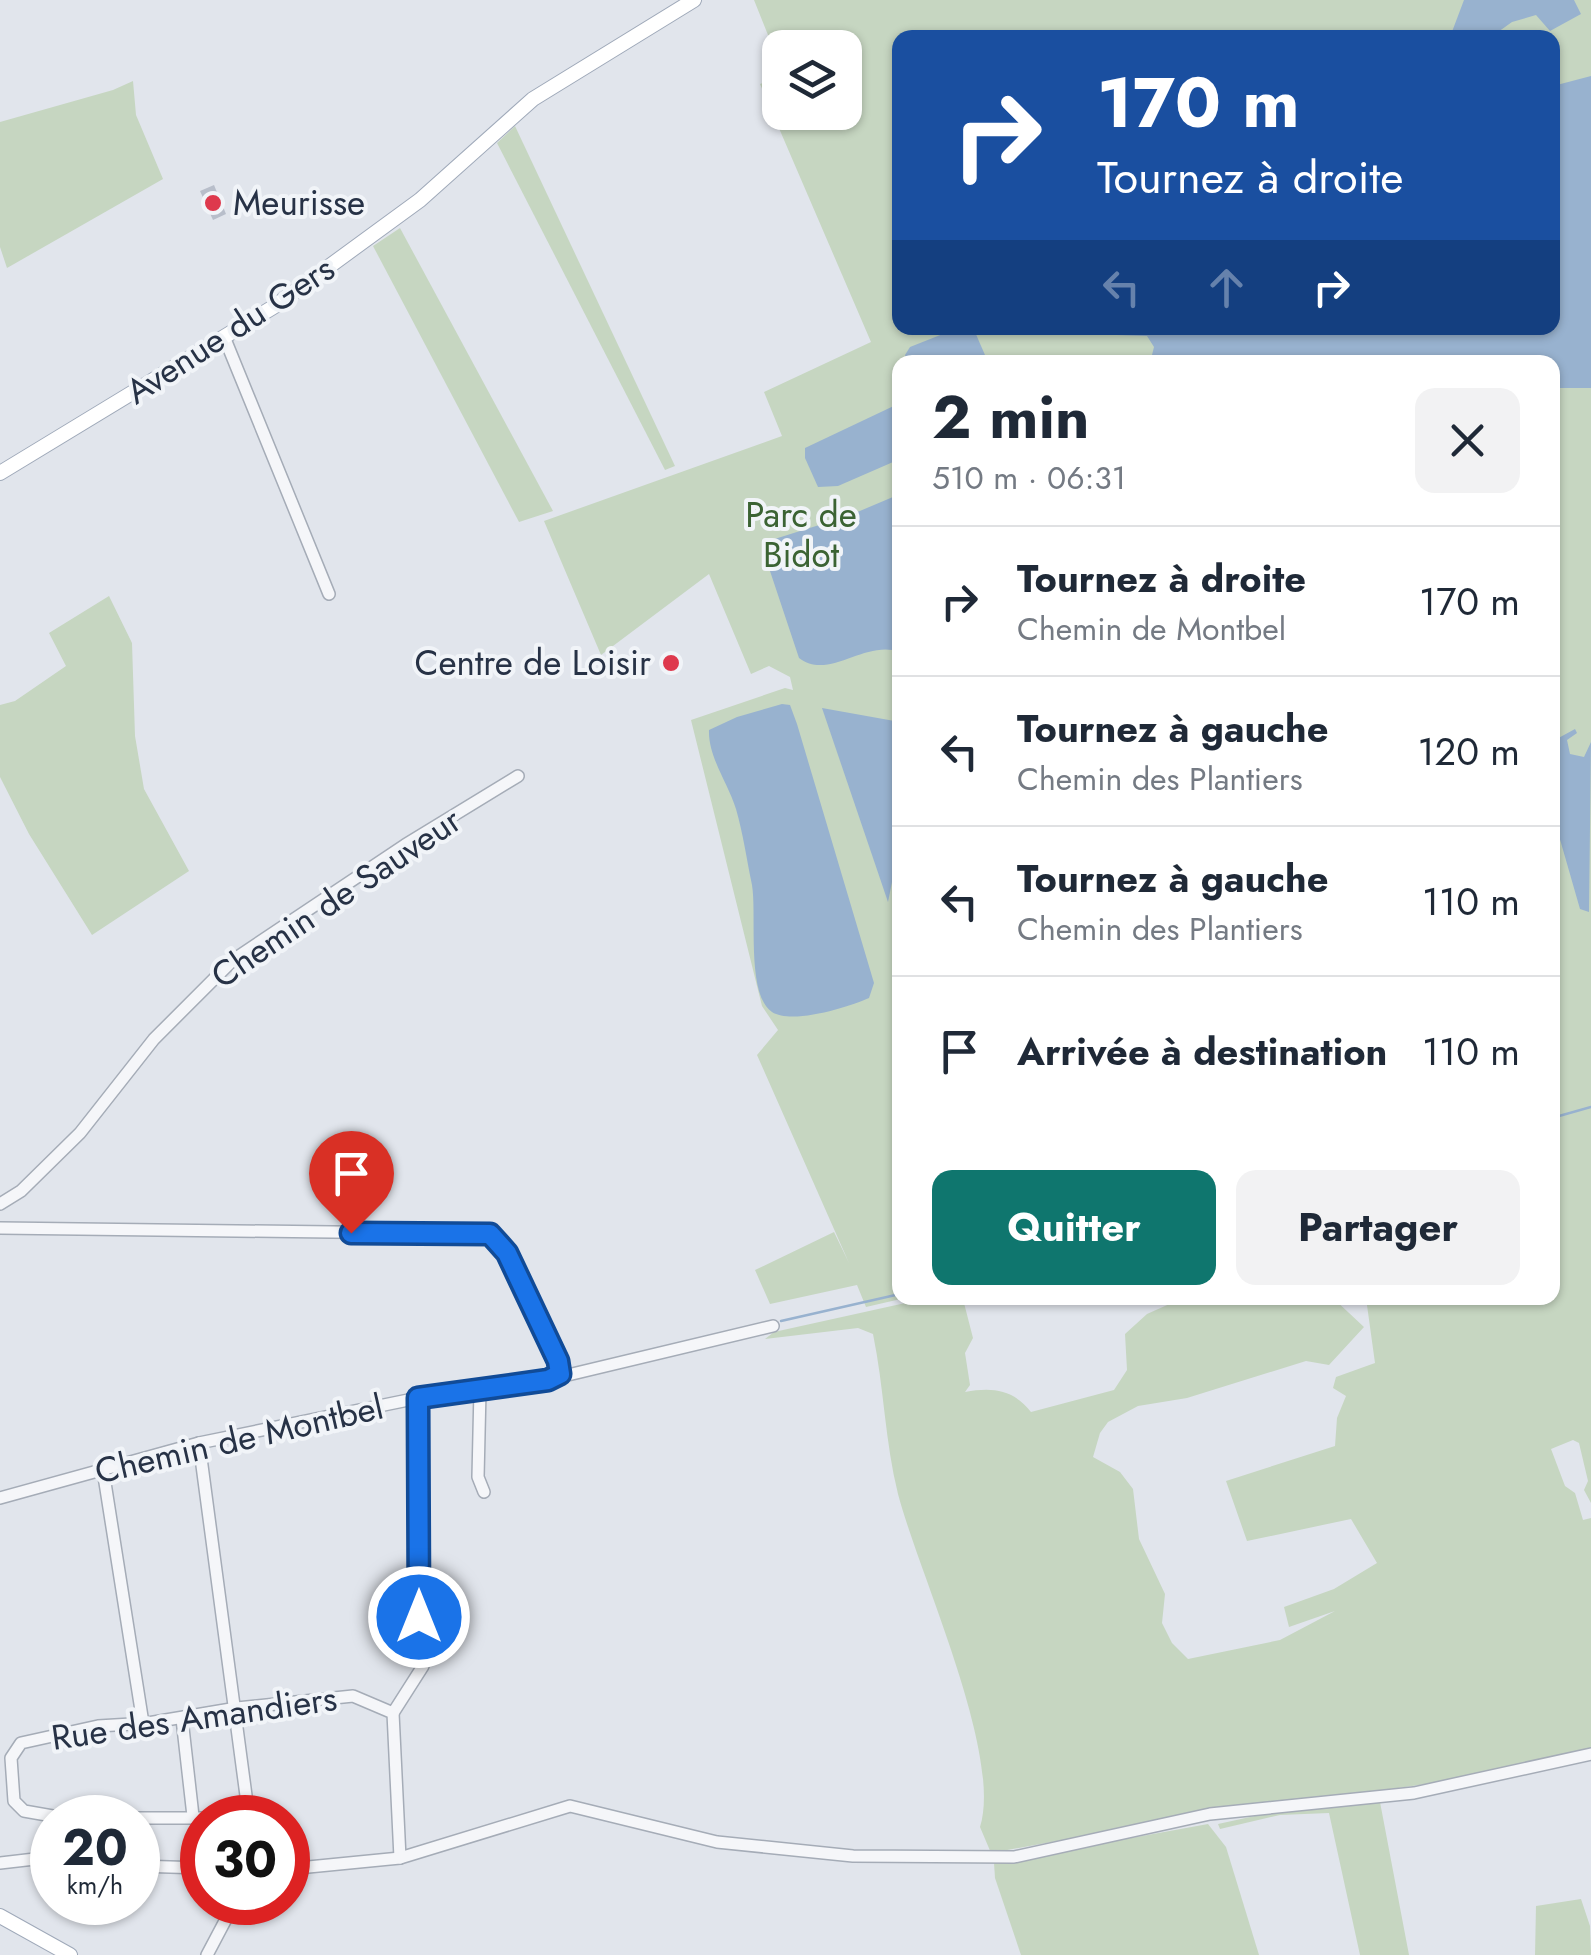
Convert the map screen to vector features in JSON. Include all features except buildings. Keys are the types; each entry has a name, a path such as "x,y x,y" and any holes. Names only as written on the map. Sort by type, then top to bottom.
{"main road":[{"name":"Avenue du Gers","path":"0,472 224,339 327,270 420,200 533,99 694,0"},
{"path":"0,1916 70,1955"}],"street":[{"path":"224,339 329,594"},
{"name":"Chemin de Sauveur","path":"0,1204 21,1192 80,1134 154,1039 233,960 518,776"},
{"path":"0,1228 490,1234 507,1253 558,1361 560,1374"},
{"name":"Chemin de Montbel","path":"0,1498 199,1443 418,1398 560,1374 773,1326"},
{"path":"480,1390 478,1477 484,1492"},
{"path":"418,1398 419,1617 424,1625"},
{"path":"199,1443 238,1708 247,1795"},
{"path":"103,1470 144,1723"},
{"path":"394,1714 423,1666"},
{"name":"Rue des Amandiers","path":"30,1811 14,1801 11,1758 21,1742 60,1731 353,1696 394,1714 400,1858"},
{"path":"182,1718 191,1795"},
{"path":"310,1867 400,1858 570,1806 718,1842 854,1856 1014,1857 1210,1814 1414,1793 1591,1754"},
{"path":"0,1863 30,1860"},
{"path":"207,1955 222,1925"}],"green space":[{"name":"Parc de Bidot","path":"754,0 1591,0 1591,1503 1584,1490 1588,1481 1579,1443 1573,1440 1551,1449 1565,1486 1575,1493 1583,1520 1591,1518 1591,1749 1484,1776 1188,1817 991,1853 980,1827 984,1795 970,1711 898,1494 873,1334 858,1328 765,1339 774,1332 896,1305 965,1305 973,1338 965,1353 970,1385 965,1392 1009,1394 1031,1412 1114,1390 1127,1370 1125,1334 1147,1314 1167,1305 1340,1305 1364,1327 1329,1365 1306,1361 1187,1398 1138,1406 1108,1422 1100,1433 1093,1457 1120,1472 1133,1489 1139,1539 1165,1594 1162,1623 1172,1643 1188,1659 1280,1640 1335,1611 1289,1627 1284,1607 1334,1589 1377,1563 1351,1519 1247,1541 1226,1481 1335,1446 1337,1418 1346,1396 1333,1388 1336,1377 1375,1363 1367,1305 1560,1305 1560,355 892,355 892,1301 866,1307 857,1285 770,1304 755,1270 834,1232 849,1263 757,1055 778,1030 762,1006 691,720 785,688 793,690 790,677 769,666 751,674 709,574 601,655 544,521 782,436 764,392 871,342 780,130 862,130 862,30 766,30"},
{"path":"133,81 136,115 163,179 7,268 0,247 0,122"},
{"path":"515,126 675,466 665,470 497,143"},
{"path":"400,228 553,511 519,522 373,246"},
{"path":"109,596 132,643 135,736 144,789 189,871 92,935 29,834 0,777 0,705 15,701 66,666 49,633"},
{"path":"1380,1802 1409,1955 1360,1955 1329,1813 1280,1815 1220,1829 1218,1824 1283,1810"},
{"path":"1208,1824 1226,1847 1259,1955 1021,1955 995,1878 994,1863"},
{"path":"1581,1899 1590,1926 1591,1955 1535,1955 1536,1906"}],"water":[{"path":"1464,0 1574,0 1581,14 1552,30 1536,15 1501,30 1453,30"},
{"path":"1591,76 1591,388 1560,388 1560,355 1152,355 1154,347 1147,336 1117,335 1560,335 1560,84"},
{"path":"940,335 976,335 985,355 905,355 910,347"},
{"path":"892,407 892,462 838,486 818,487 805,458 805,448"},
{"path":"892,497 892,650 874,651 835,663 811,664 799,658 762,547 765,542"},
{"path":"782,704 790,705 797,724 874,983 869,998 835,1010 793,1017 772,1012 759,989 752,885 745,847 736,809 712,750 709,730"},
{"path":"822,708 892,721 892,882 888,902"},
{"path":"1575,729 1577,733 1567,740 1570,754 1584,757 1591,742 1589,912 1580,909 1560,839 1560,737"}],"waterway":[{"path":"1560,1116 1591,1107"},
{"path":"781,1321 892,1296"}],"place":[{"name":"Meurisse","path":"213,203"},
{"name":"Centre de Loisir","path":"671,663"}],"route":[{"path":"351,1233 490,1234 500,1240 558,1361 560,1374 548,1380 418,1398 419,1617"}]}
